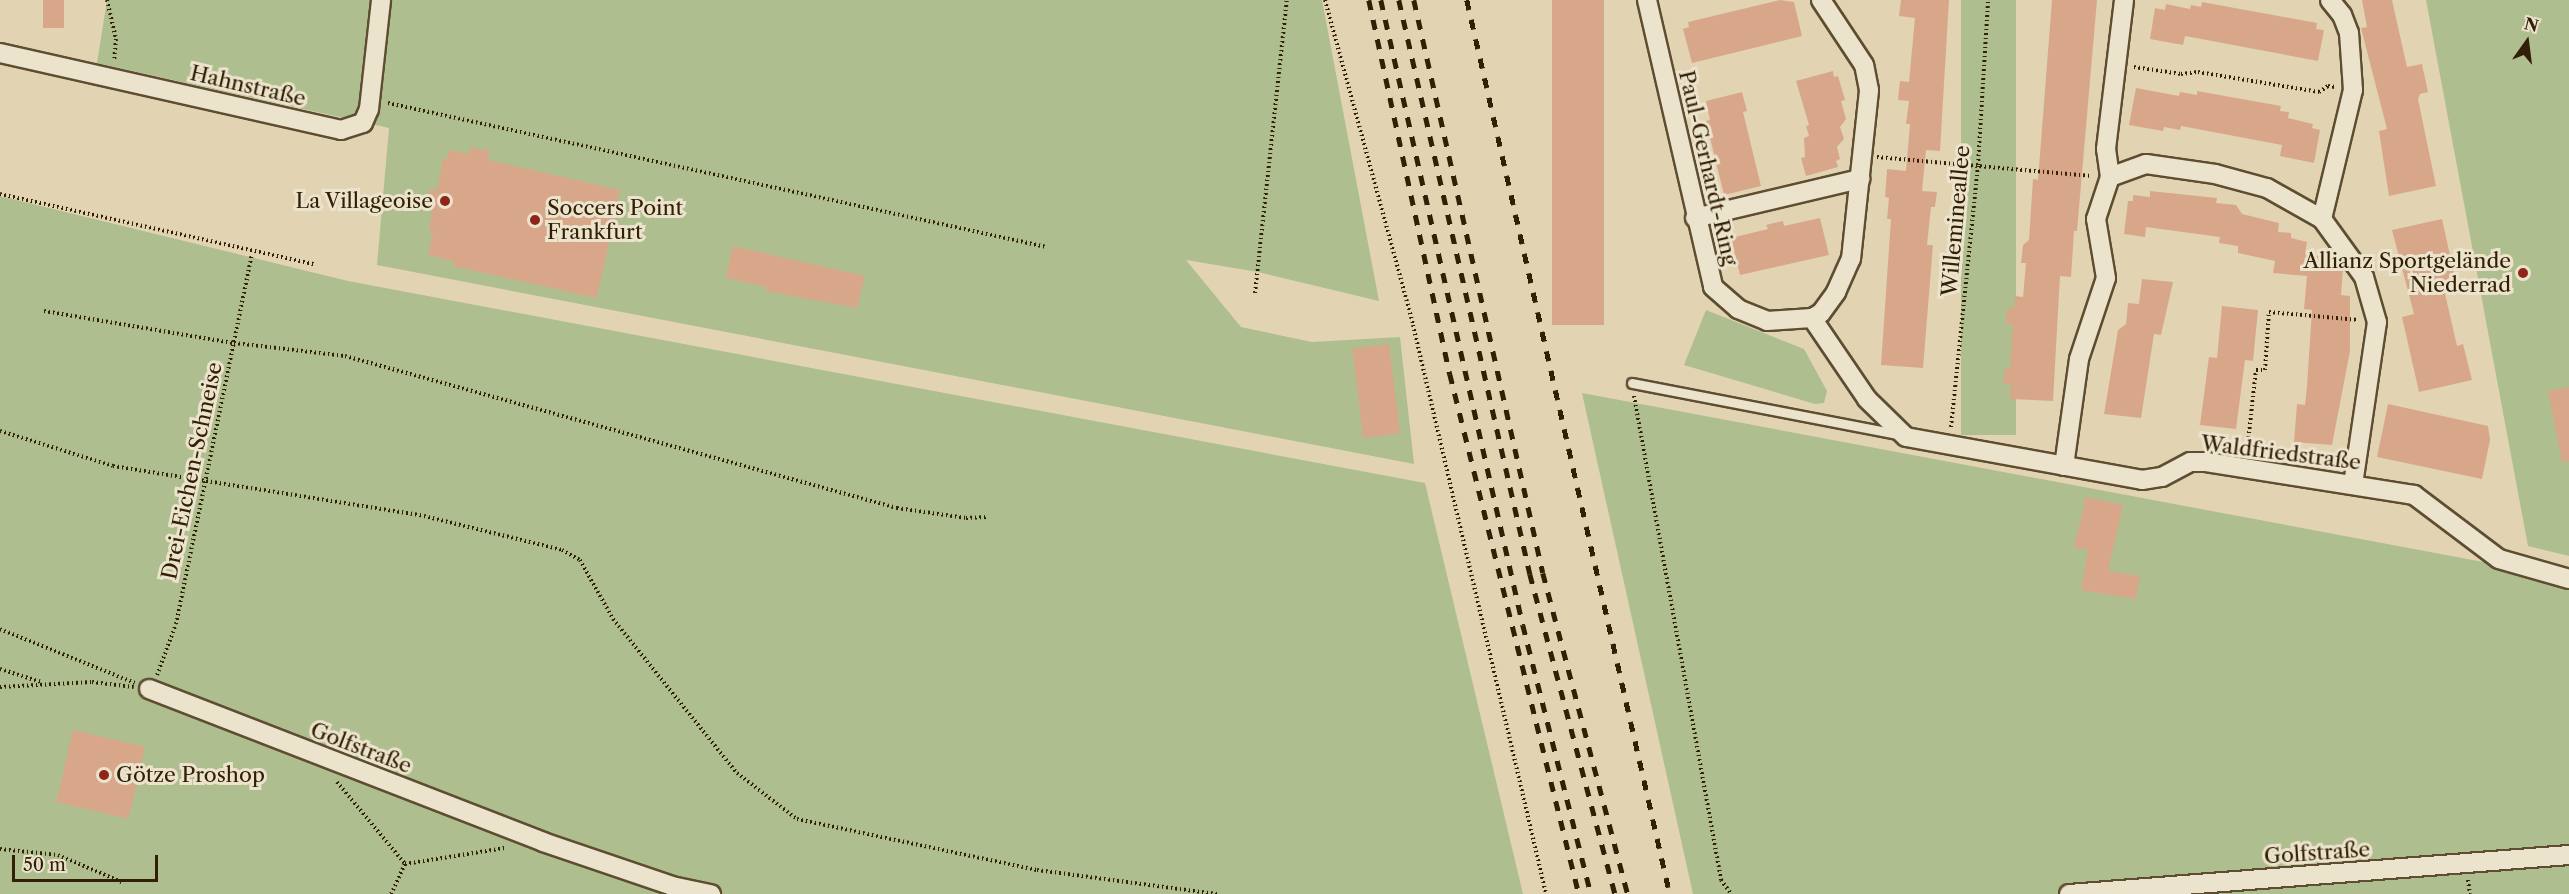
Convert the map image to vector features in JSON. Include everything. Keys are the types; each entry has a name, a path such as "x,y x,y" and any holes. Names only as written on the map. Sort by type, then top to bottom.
{"street":[{"name":"Hahnstraße","path":"0,52 341,130 363,123 370,99 381,0"},
{"path":"1821,0 1864,64 1869,90 1851,259 1836,292 1821,313 1812,318 1867,399 1906,436"},
{"path":"2064,466 2079,359 2106,278 2096,219 2110,177 2106,149 2124,0"},
{"path":"2322,219 2353,90 2349,33 2342,15 2330,0"},
{"name":"Paul-Gerhardt-Ring","path":"1653,1 1695,218 1713,287 1738,309 1767,321 1812,318"},
{"path":"2110,177 2146,164 2215,174 2267,188 2322,219 2364,277 2377,322 2353,484"},
{"path":"1695,218 1860,179"},
{"name":"Waldfriedstraße","path":"1906,436 2142,480 2162,477 2190,462 2245,467 2414,495 2499,559 2569,579"},
{"name":"Golfstraße","path":"149,689 543,842 672,886 711,894"},
{"name":"Golfstraße","path":"2068,894 2569,855"}],"lane":[{"path":"1632,383 1906,436"}],"path":[{"path":"107,0 116,39 113,78"},
{"path":"1255,293 1287,0"},
{"path":"1325,0 1413,325 1546,894"},
{"name":"Willemineallee","path":"1949,445 1978,165 1988,0"},
{"path":"2115,64 2181,74 2198,72 2319,92 2328,86 2353,90"},
{"path":"370,99 1046,247"},
{"path":"1862,156 2110,177"},
{"path":"0,194 314,264"},
{"name":"Drei-Eichen-Schneise","path":"149,689 163,664 176,624 252,255"},
{"path":"44,311 234,343 345,356 897,508 966,518 987,517"},
{"path":"2245,467 2256,370 2265,370 2269,312 2377,322"},
{"path":"1632,383 1721,880 1731,894"},
{"path":"0,431 112,466 424,516 562,550 580,560 613,619 738,773 797,819 1037,870 1218,894"},
{"path":"0,629 149,689"},
{"path":"0,669 45,683"},
{"path":"0,687 92,682 149,689"},
{"path":"314,754 405,864"},
{"path":"405,864 508,848"},
{"path":"0,849 57,855 124,883"},
{"path":"391,894 405,864"}],"green space":[{"path":"107,0 1322,0 1379,301 1258,272 1186,260 1241,327 1312,342 1400,337 1414,464 377,265 389,128 97,63"},
{"path":"1961,0 2016,0 2016,435 1961,435"},
{"name":"Allianz Sportgelände Niederrad","path":"2426,0 2569,0 2569,556 2528,546"},
{"path":"0,196 348,281 1425,483 1523,894 0,894"},
{"path":"1706,310 1804,349 1827,391 1824,403 1815,404 1684,365"},
{"path":"1582,393 2569,578 2569,894 1693,894"}],"building":[{"path":"43,0 64,0 64,28 43,28"},
{"path":"1552,0 1604,0 1604,325 1552,325"},
{"path":"1780,0 1794,2 1802,36 1692,63 1683,29 1689,27 1688,22"},
{"path":"1901,0 1949,0 1940,151 1926,150 1922,191 1937,192 1935,207 1931,207 1927,245 1933,245 1923,368 1881,365 1891,219 1887,219 1889,198 1885,197 1887,169 1906,171 1910,124 1906,124 1909,101 1898,100 1900,81 1909,82 1915,18 1899,16"},
{"path":"2052,0 2097,0 2077,231 2074,231 2071,277 2060,276 2053,401 2010,399 2011,384 2003,384 2005,368 2010,368 2013,324 2006,324 2007,308 2014,309 2015,296 2023,297 2026,263 2021,263 2023,245 2029,240 2033,179 2038,180"},
{"path":"2362,0 2392,0 2407,67 2422,64 2428,92 2420,94 2418,99 2436,186 2389,196 2379,131 2387,129 2361,28 2367,27"},
{"path":"2202,2 2317,23 2316,29 2324,30 2318,61 2185,36 2183,45 2150,39 2155,8 2165,10 2166,4 2190,9 2191,5 2201,7"},
{"path":"1833,71 1834,77 1838,76 1845,100 1841,101 1846,119 1840,127 1844,139 1837,147 1840,159 1836,161 1838,167 1806,176 1801,158 1805,157 1804,138 1809,136 1806,126 1809,125 1796,81"},
{"path":"2136,88 2179,96 2180,92 2197,95 2197,91 2281,106 2280,111 2289,112 2288,118 2313,124 2312,128 2320,130 2314,163 2280,156 2282,145 2181,126 2180,130 2164,127 2163,131 2129,125"},
{"path":"1742,92 1747,111 1743,112 1761,186 1724,195 1706,121 1710,120 1706,101"},
{"path":"470,147 490,151 488,160 620,190 597,298 453,266 454,261 428,255 433,233 429,232 432,210 426,209 430,189 437,190 443,158 447,159 449,150 469,154"},
{"path":"2150,191 2217,198 2216,203 2236,205 2242,214 2279,223 2278,232 2291,233 2291,238 2307,242 2305,255 2336,257 2343,268 2341,295 2350,296 2350,351 2332,445 2294,442 2297,404 2305,405 2307,386 2312,310 2304,309 2307,276 2273,273 2275,261 2238,253 2238,246 2219,243 2220,237 2146,227 2145,237 2124,234 2128,201 2133,201 2133,195 2150,197"},
{"path":"1820,218 1829,255 1740,275 1731,238 1768,229 1766,225 1774,223 1783,221 1784,226"},
{"path":"2442,219 2456,282 2443,285 2457,346 2463,344 2472,380 2419,392 2402,317 2414,314 2392,230"},
{"path":"733,246 865,276 857,308 766,291 766,287 726,278"},
{"path":"2142,279 2173,282 2161,335 2154,334 2141,418 2104,414 2118,330 2126,324 2128,303 2139,304"},
{"path":"2222,306 2258,310 2253,361 2245,360 2236,429 2200,425 2209,357 2217,358"},
{"path":"1389,344 1400,433 1363,438 1352,349"},
{"path":"2569,387 2569,461 2562,462 2548,391"},
{"path":"2388,404 2488,426 2490,440 2482,479 2377,457"},
{"path":"2086,497 2123,505 2108,571 2140,576 2136,599 2081,590 2088,550 2074,547"},
{"path":"73,730 145,747 128,819 56,802"}],"railway":[{"path":"1369,0 1450,374 1579,894"},
{"path":"1381,0 1523,625 1591,894"},
{"path":"1399,0 1530,574 1615,894"},
{"path":"1414,0 1543,573 1628,894"},
{"path":"1467,0 1670,894"}],"place":[{"name":"La Villageoise","path":"445,201"},
{"name":"Soccers Point Frankfurt","path":"535,220"},
{"name":"Allianz Sportgelände Niederrad","path":"2523,273"},
{"name":"Götze Proshop","path":"104,775"}]}
